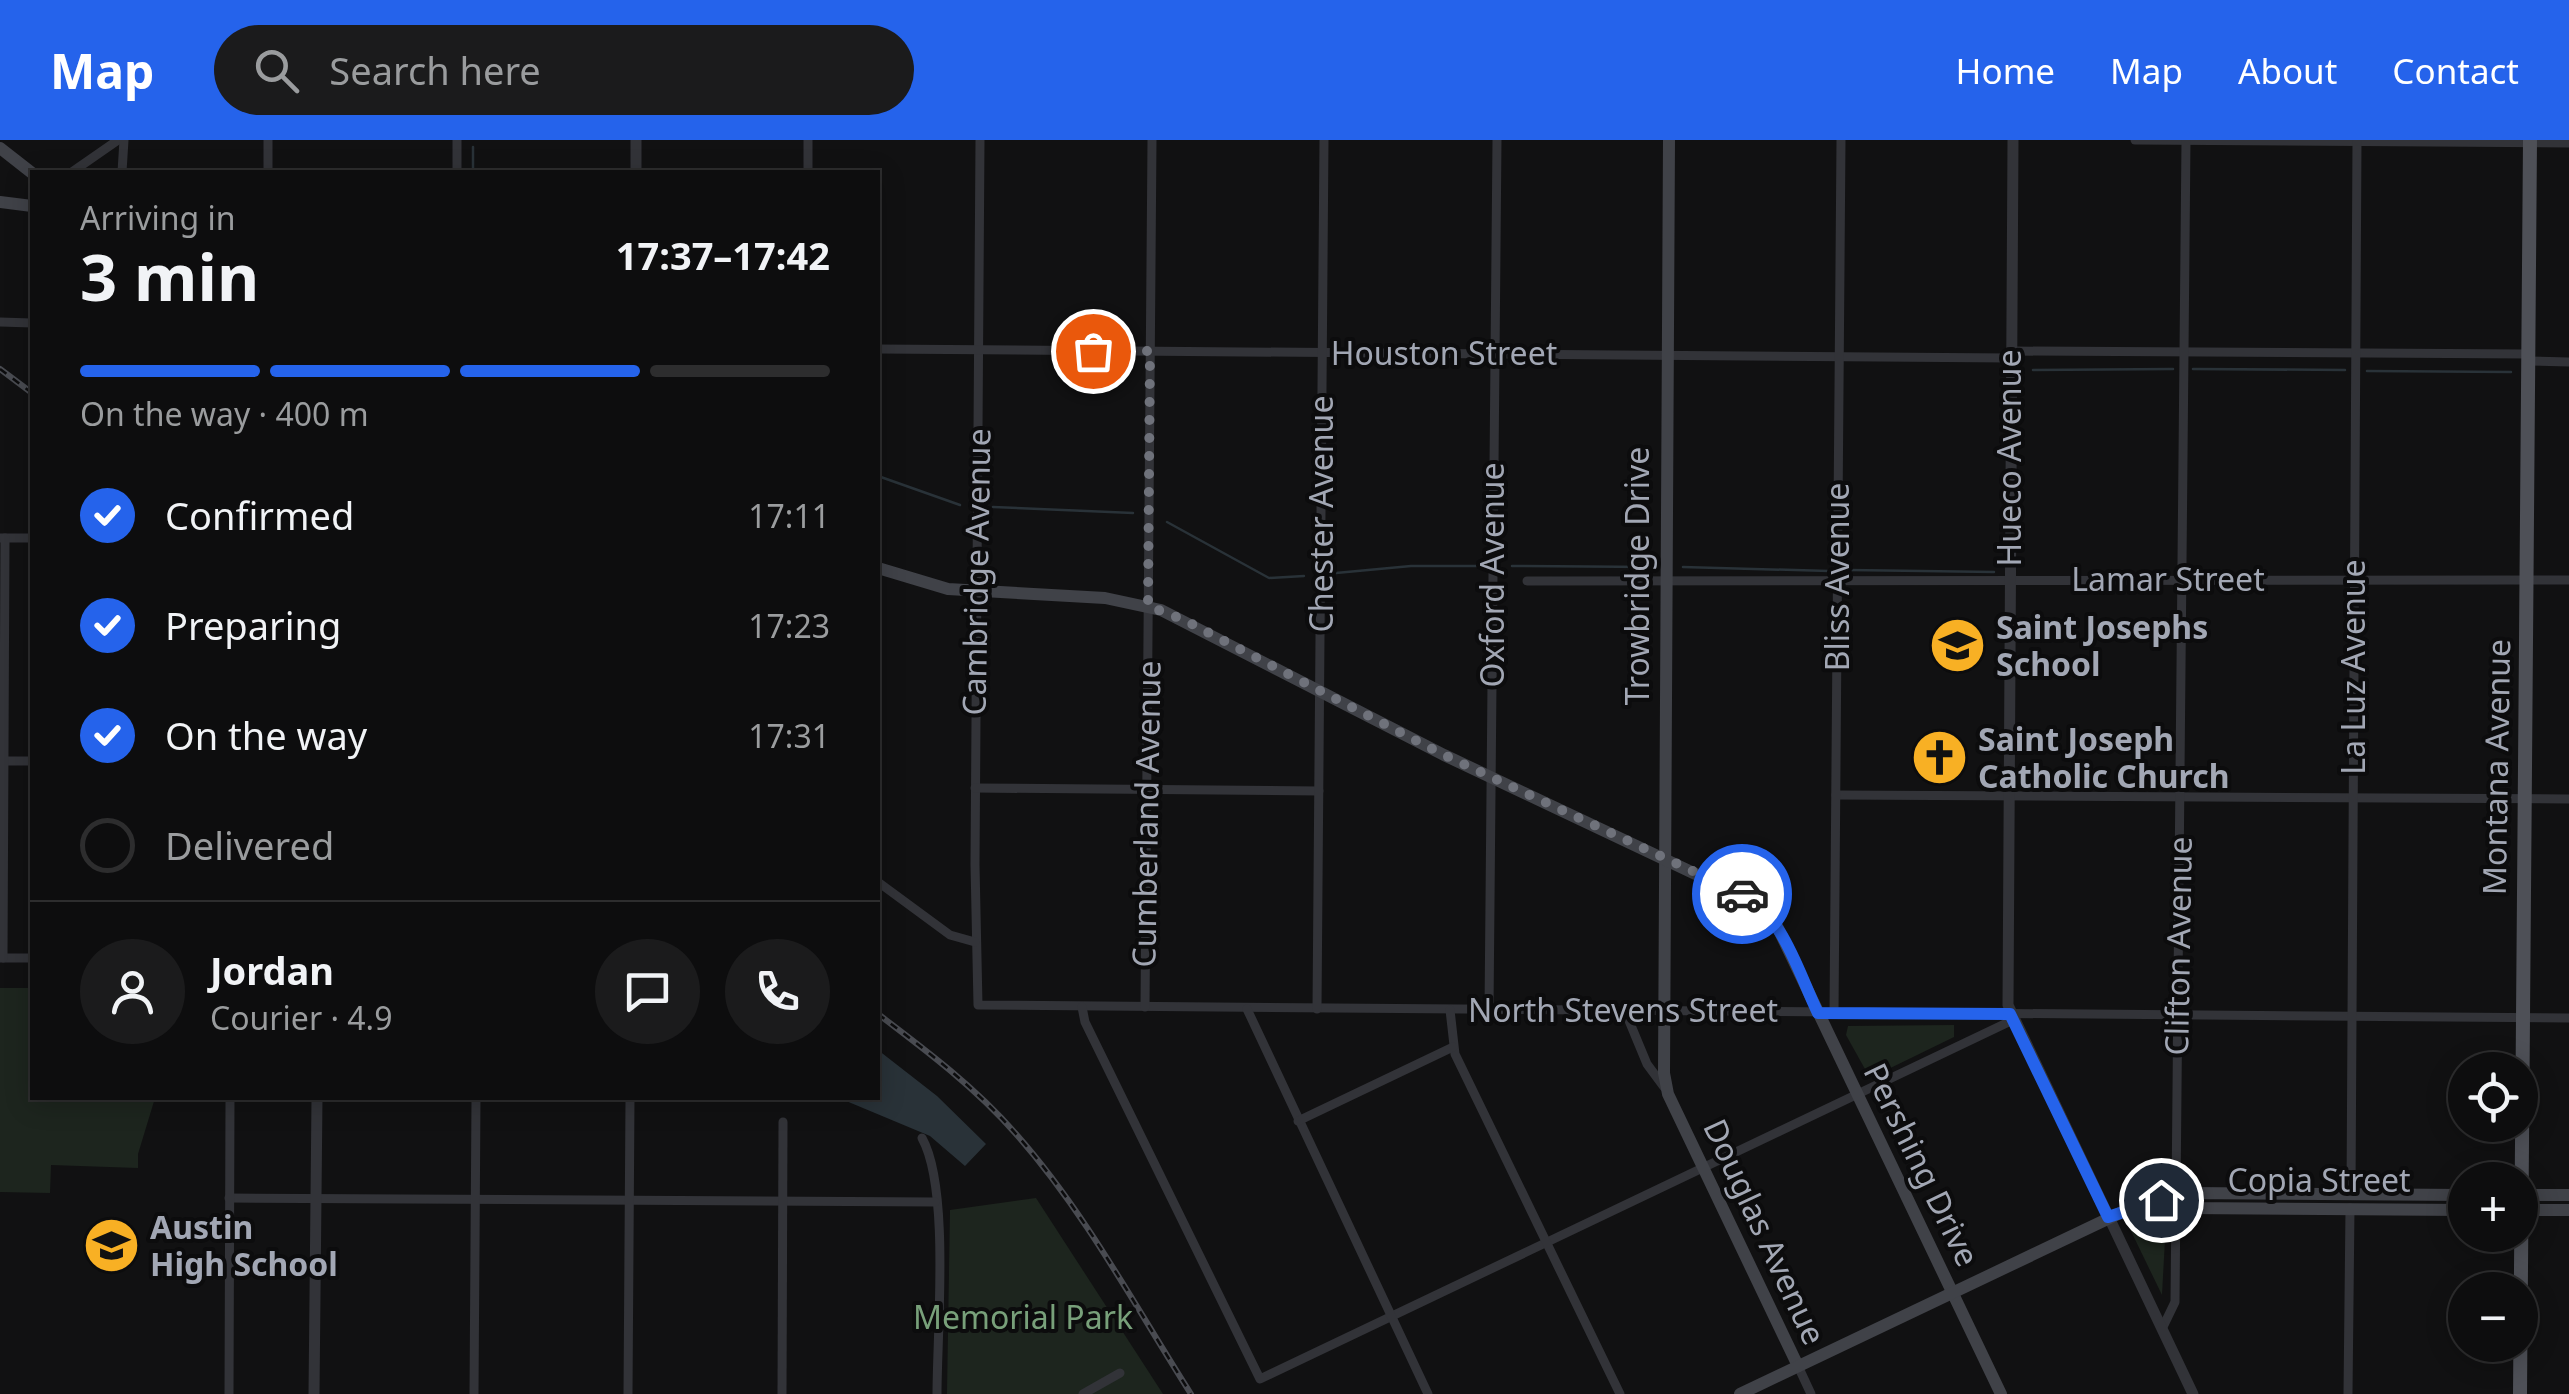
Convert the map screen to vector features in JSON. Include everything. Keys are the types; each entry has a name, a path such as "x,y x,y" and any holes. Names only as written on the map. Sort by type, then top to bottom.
{"main road":[{"name":"Trowbridge Drive","path":"1662,1012 1669,140"},
{"name":"Montana Avenue","path":"2521,1162 2530,141"},
{"path":"0,148 30,171"},
{"path":"0,202 30,206"},
{"name":"Pershing Drive","path":"880,571 926,585 977,592 1105,598 1148,606 1184,620 1491,778 1746,896 1768,913 2001,1394"},
{"name":"Douglas Avenue","path":"1662,1012 1668,1094 1798,1366"},
{"name":"Copia Street","path":"1740,1394 2139,1204 2175,1200 2187,1208 2448,1195"},
{"path":"2538,1200 2569,1195"},
{"name":"Copia Street","path":"2350,1201 2448,1209"},
{"path":"2538,1205 2569,1210"},
{"name":"Montana Avenue","path":"2520,1394 2521,1252"}],"street":[{"path":"75,170 121,140"},
{"path":"121,140 122,170"},
{"path":"268,140 268,170"},
{"path":"456,170 457,140"},
{"path":"636,140 636,170"},
{"path":"808,140 808,170"},
{"name":"Cambridge Avenue","path":"978,1004 975,788 980,140"},
{"name":"Cumberland Avenue","path":"1145,1007 1152,140"},
{"name":"Chester Avenue","path":"1317,1009 1324,140"},
{"name":"Oxford Avenue","path":"1490,1010 1496,140"},
{"name":"Bliss Avenue","path":"1834,1013 1841,140"},
{"name":"Hueco Avenue","path":"2013,140 2008,796 2012,1017 2192,1394"},
{"path":"2135,140 2569,143"},
{"name":"Clifton Avenue","path":"2162,1329 2175,1302 2186,140"},
{"name":"La Luz Avenue","path":"2348,1394 2357,141"},
{"path":"0,322 30,322"},
{"name":"Houston Street","path":"880,349 1839,357 2356,353 2569,362"},
{"path":"30,538 2,538 1,958 30,958"},
{"name":"Lamar Street","path":"1526,581 2569,580"},
{"path":"2,761 30,762"},
{"path":"975,788 1319,790"},
{"path":"1836,795 2569,799"},
{"path":"880,883 950,934 975,942"},
{"name":"North Stevens Street","path":"978,1004 2012,1017 2569,1018"},
{"path":"1082,1007 1085,1022 1260,1379 1704,1170 2012,1017"},
{"path":"1247,1008 1428,1394"},
{"path":"1450,1010 1453,1047 1620,1394"},
{"name":"Douglas Avenue","path":"1625,1011 1647,1064 1668,1094"},
{"path":"1298,1122 1453,1047"},
{"path":"229,1394 230,1100"},
{"path":"314,1394 316,1100"},
{"path":"474,1394 476,1100"},
{"path":"628,1394 630,1100"},
{"path":"782,1394 783,1122"},
{"path":"922,1138 933,1162 937,1394"},
{"path":"229,1198 934,1202"},
{"name":"Douglas Avenue","path":"1798,1366 1811,1394"},
{"path":"1082,1394 1120,1373"}],"green space":[{"path":"0,988 30,988 30,1100 154,1100 138,1154 138,1168 51,1165 50,1193 0,1192"},
{"path":"1954,1025 1954,1037 1870,1078 1846,1035 1848,1026"},
{"name":"Memorial Park","path":"1036,1198 1163,1394 947,1394 950,1210"},
{"path":"2162,1217 2166,1221 2162,1295 2130,1229 2138,1221"}],"shaded area":[{"path":"880,1052 937,1096 986,1144 965,1166 930,1136 844,1100 880,1100"}],"waterway":[{"path":"473,147 473,170"},
{"path":"2033,370 2173,369"},
{"path":"2193,369 2345,370"},
{"path":"2367,371 2511,372"},
{"path":"880,477 960,505"},
{"path":"993,507 1133,513"},
{"path":"1167,522 1269,578 1304,576"},
{"path":"1336,573 1411,566 1477,566"},
{"path":"1512,566 1650,567"},
{"path":"1683,567 1829,571"},
{"path":"1849,570 1994,572"}],"railway":[{"path":"0,369 30,392"},
{"path":"880,1016 968,1086 1041,1164 1087,1227 1191,1394"}],"way so far":[{"path":"1093,351 1150,351 1148,606 1184,620 1444,755 1742,894"}],"place":[{"name":"Saint Josephs School","path":"1957,646"},
{"name":"Saint Joseph Catholic Church","path":"1939,758"},
{"name":"Austin High School","path":"111,1246"}],"route":[{"path":"1742,894 1758,904 1776,924 1818,1013 2010,1014 2108,1217 2161,1200"}]}
